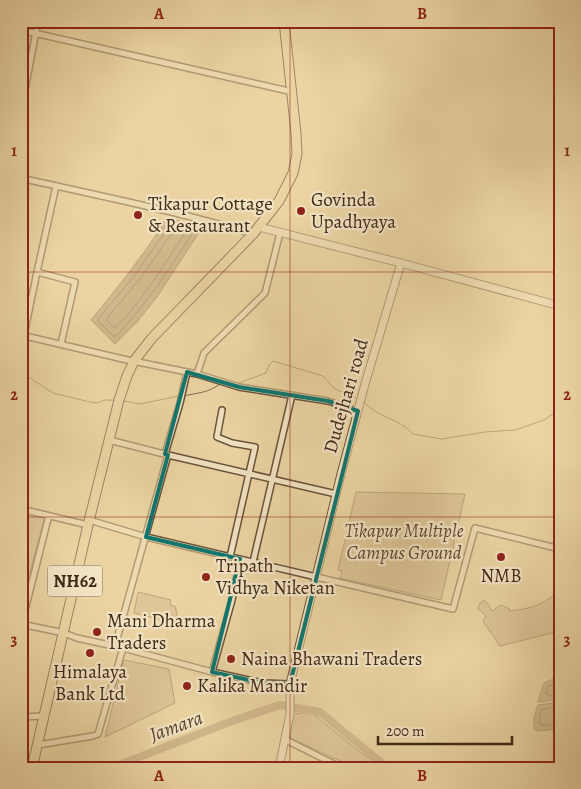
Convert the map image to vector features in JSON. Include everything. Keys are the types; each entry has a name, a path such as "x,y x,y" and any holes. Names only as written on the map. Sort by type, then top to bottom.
{"main road":[{"name":"NH62","path":"33,765 88,523 120,397 134,361 166,323 256,230 279,201 293,173 297,154 293,92 284,21"}],"street":[{"path":"21,110 38,21"},
{"path":"21,30 293,92"},
{"path":"21,178 256,230 280,233 560,306"},
{"path":"56,186 23,335 197,374 239,387 328,401 358,411"},
{"path":"197,374 204,353 265,293 280,233"},
{"name":"Dudejhari road","path":"279,768 290,714 290,684 316,576 358,411 401,263"},
{"path":"37,272 74,282 61,344"},
{"path":"115,646 146,537 187,372"},
{"path":"254,562 292,395"},
{"path":"222,410 217,438 254,447 230,557"},
{"path":"110,440 166,455 336,494"},
{"path":"21,509 453,609 475,528 560,549"},
{"path":"48,518 22,625 64,633 77,638 263,684 290,684"},
{"path":"212,672 232,600 240,559"},
{"path":"38,745 98,734 122,648"},
{"path":"21,717 43,716"},
{"path":"286,740 342,768"}],"highlighted area":[{"path":"187,372 239,387 328,401 358,411 290,684 263,683 212,672 240,559 146,537 168,455 165,454"}],"green space":[{"name":"Tikapur Multiple Campus Ground","path":"356,492 465,494 441,600 340,578 342,571 338,570"},
{"path":"21,512 45,517 27,583 21,583"},
{"path":"560,552 560,631 500,646 483,621 486,616 478,609 480,603 484,600 492,611 501,605 510,609 509,611 528,608 545,601 555,594"},
{"path":"138,592 171,600 170,605 175,606 177,614 176,623 134,613"},
{"path":"124,660 169,669 175,703 105,737"},
{"path":"311,712 361,753 385,768 351,768 345,763 290,738 292,714"}],"water":[{"path":"167,218 189,224 200,231 157,297 137,322 115,344 91,320 140,258"},
{"path":"560,676 560,699 538,702 544,683"},
{"path":"560,702 560,729 537,731 534,729 534,717 538,705"}],"waterway":[{"path":"236,384 266,373 273,361 323,376 335,389 356,398"},
{"path":"21,372 53,393 97,403 105,400 115,400"},
{"path":"183,396 208,391 221,383"},
{"path":"124,401 140,404 179,396"},
{"path":"364,402 376,412 401,424 413,434 442,439 485,432 515,430 544,420 554,413 560,413"},
{"name":"Jamara","path":"111,768 235,720 280,705 320,712 384,765 441,768"}],"place":[{"name":"Govinda Upadhyaya","path":"301,211"},
{"name":"Tikapur Cottage & Restaurant","path":"138,215"},
{"name":"NMB","path":"501,557"},
{"name":"Tripath Vidhya Niketan","path":"206,577"},
{"name":"Mani Dharma Traders","path":"97,632"},
{"name":"Himalaya Bank Ltd","path":"90,653"},
{"name":"Naina Bhawani Traders","path":"231,659"},
{"name":"Kalika Mandir","path":"187,686"}]}
